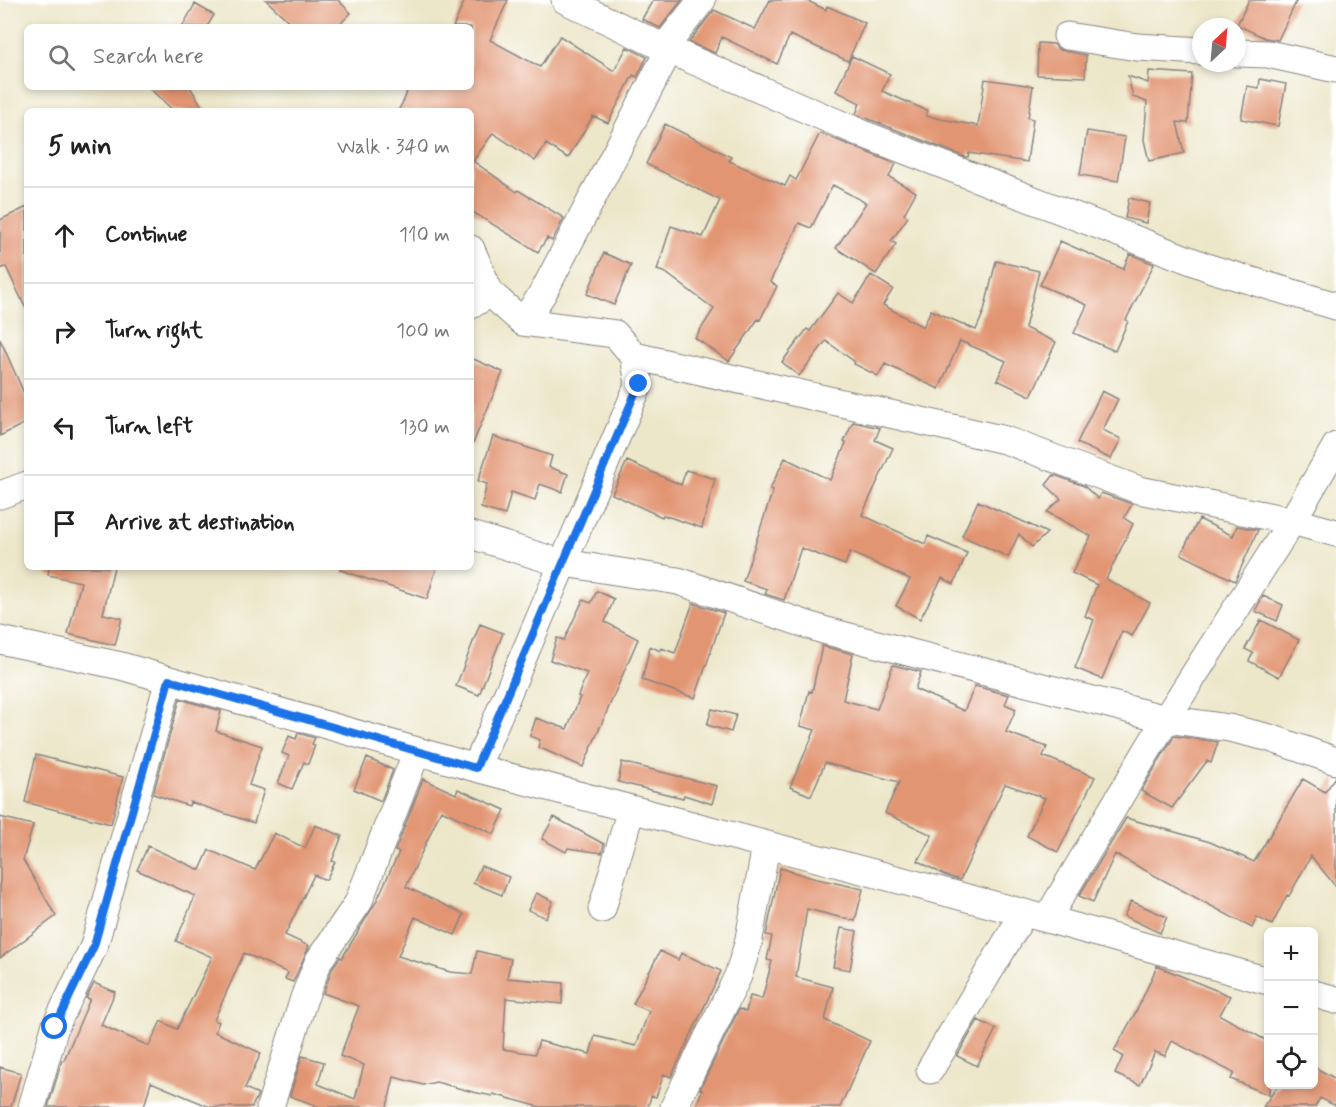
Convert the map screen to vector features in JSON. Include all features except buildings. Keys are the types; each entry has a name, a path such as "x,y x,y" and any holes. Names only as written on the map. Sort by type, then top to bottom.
{"street":[{"path":"566,0 669,50 863,134 1212,269 1336,306"},
{"path":"523,322 543,293 669,50 671,39 702,0"},
{"path":"1067,36 1137,47 1192,50"},
{"path":"1246,53 1268,54 1336,69"},
{"path":"474,266 480,299 523,322 615,334 634,356 639,384 476,768"},
{"path":"634,356 1005,440 1139,490 1292,521 1336,533"},
{"path":"930,1070 1167,719 1292,521 1336,446"},
{"path":"0,495 24,486"},
{"path":"474,536 558,562 678,581 823,630 1167,719 1229,728 1270,738 1336,761"},
{"path":"0,640 121,666 476,768 1036,916 1264,980"},
{"path":"32,1107 55,1027 94,946 169,680"},
{"path":"270,1107 304,998 319,960 358,903 417,751"},
{"path":"602,909 631,809"},
{"path":"674,1107 738,976 748,944 765,846"},
{"path":"1318,995 1336,1000"}],"route":[{"path":"55,1027 94,946 169,680 476,768 639,384"}]}
